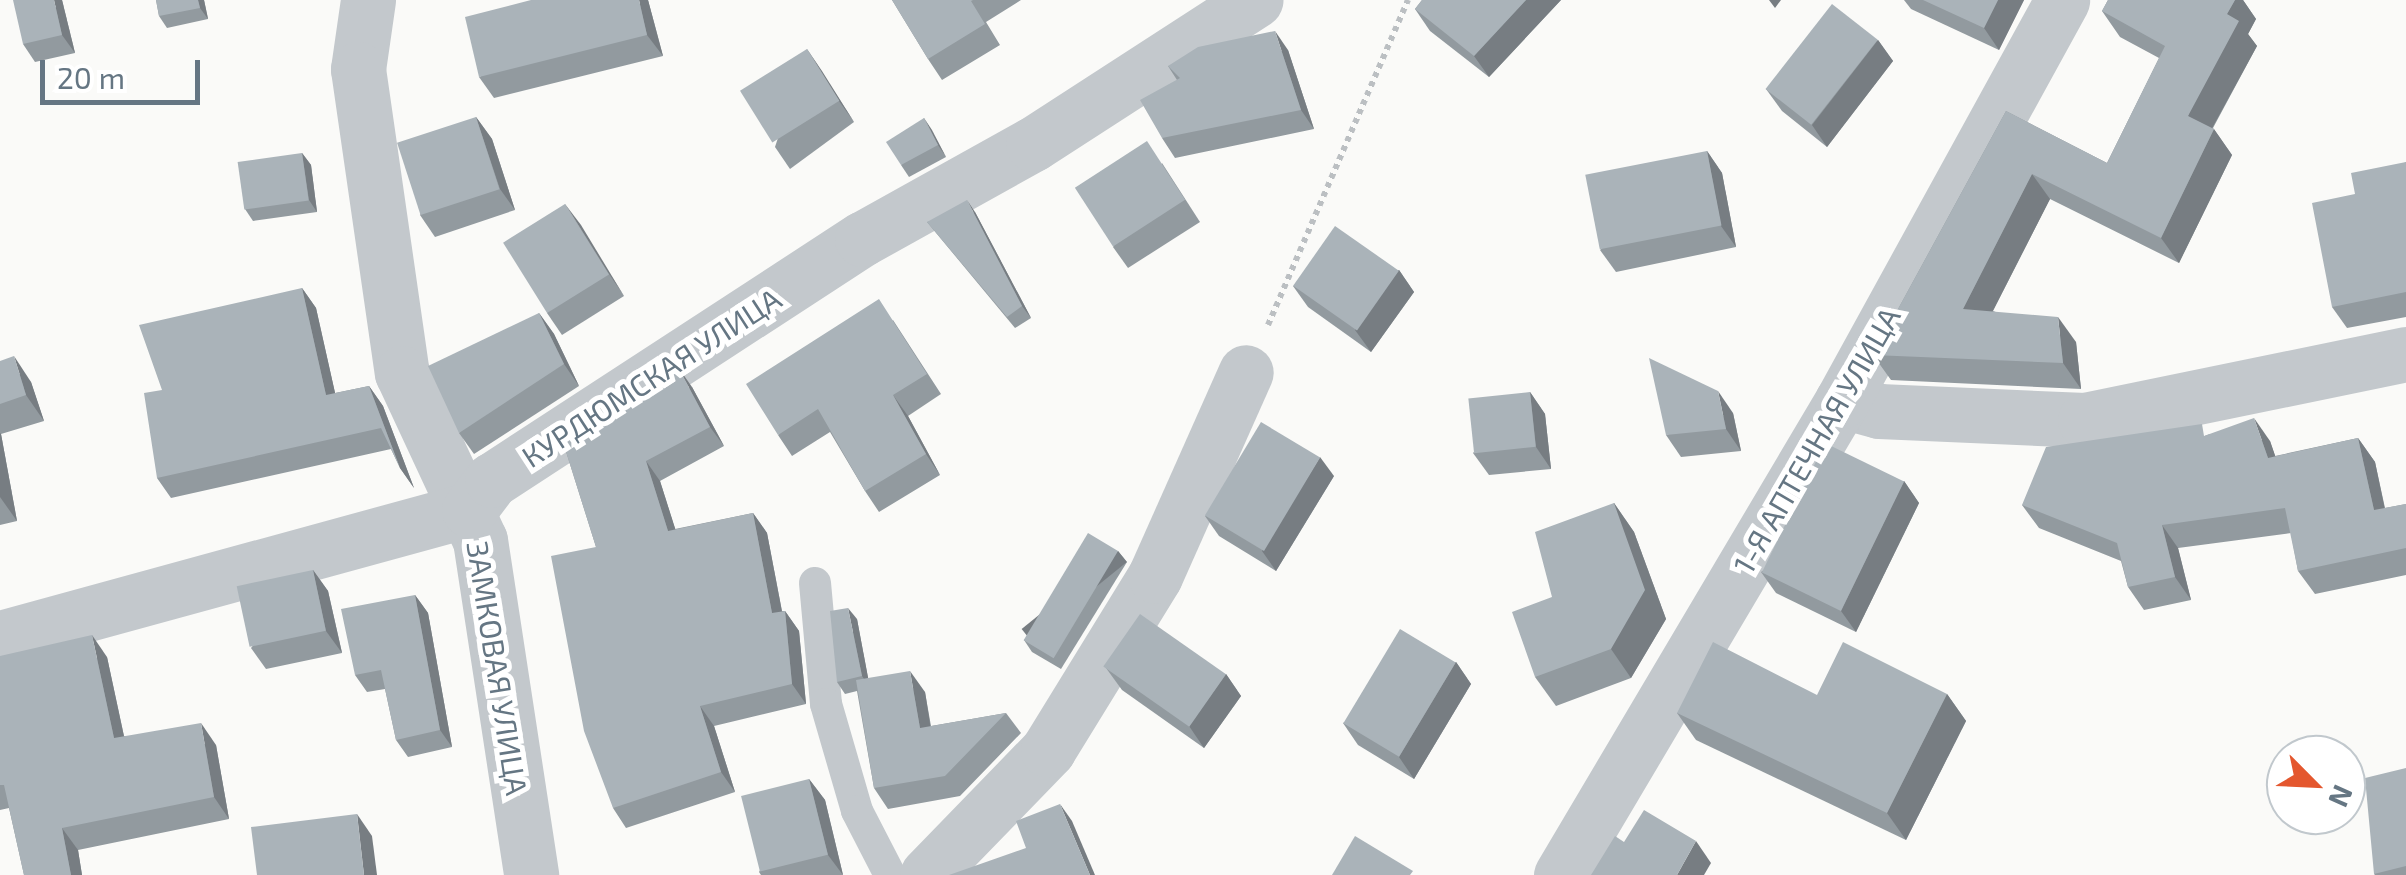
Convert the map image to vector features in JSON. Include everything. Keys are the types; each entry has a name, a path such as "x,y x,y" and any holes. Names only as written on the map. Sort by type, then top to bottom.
{"street":[{"name":"ЗАМКОВАЯ УЛИЦА","path":"368,0 358,69 402,373 468,510 531,875"},
{"name":"КУРДЮМСКАЯ УЛИЦА","path":"468,510 492,480 814,270 1256,0"},
{"name":"1-Я АПТЕЧНАЯ УЛИЦА","path":"1561,875 1842,401 2062,0"},
{"path":"1842,401 1880,411 2085,420 2406,354"},
{"path":"927,875 1058,734 1155,576 1246,372"},
{"path":"0,638 468,510"}],"lane":[{"path":"816,583 826,704 857,810 890,875"}],"path":[{"path":"1246,372 1408,0"}],"building":[{"path":"13,0 54,0 62,35 23,44"},
{"path":"156,0 198,0 200,8 159,16"},
{"path":"531,0 639,0 647,35 479,77 465,17"},
{"path":"892,0 973,0 985,24 928,59"},
{"path":"1422,0 1526,0 1474,56 1415,9"},
{"path":"1923,0 1998,0 1984,28"},
{"path":"2108,0 2235,0 2227,14 2239,21 2188,116 2214,129 2161,238 2032,174 1963,309 2058,317 2063,363 1873,355 2006,111 2107,163 2165,46 2102,11"},
{"path":"1832,4 1878,40 1811,125 1766,89"},
{"path":"1275,31 1301,110 1162,138 1140,100 1180,78 1168,66 1198,47"},
{"path":"807,49 839,101 772,143 740,91"},
{"path":"476,117 499,189 421,215 397,143"},
{"path":"924,118 938,145 901,165 886,142"},
{"path":"1147,141 1185,200 1113,247 1075,188"},
{"path":"1707,151 1722,226 1600,249 1585,175"},
{"path":"302,153 309,201 244,210 238,162"},
{"path":"2406,162 2406,292 2332,307 2312,203 2355,194 2351,173"},
{"path":"967,200 1022,306 1007,317 927,222"},
{"path":"565,204 609,274 547,313 503,243"},
{"path":"1335,226 1399,271 1357,331 1293,286"},
{"path":"302,288 326,395 369,386 400,468 381,428 157,478 144,393 162,390 139,325"},
{"path":"879,299 927,374 893,395 926,454 865,491 818,409 778,435 746,384"},
{"path":"539,313 564,364 459,433 428,366"},
{"path":"14,356 26,395 0,404 0,361"},
{"path":"1649,358 1718,391 1726,429 1666,435"},
{"path":"678,367 710,427 646,461 668,531 753,513 772,613 785,611 792,684 700,706 721,772 613,808 584,731 551,556 596,547 563,442"},
{"path":"1530,392 1536,447 1474,453 1468,398"},
{"path":"2254,418 2268,458 2358,438 2374,510 2406,504 2406,548 2298,571 2285,508 2162,525 2175,577 2128,587 2117,543 2022,505 2046,447 2202,424 2204,436"},
{"path":"1261,422 1320,458 1264,551 1205,515"},
{"path":"1825,443 1904,482 1841,611 1762,572"},
{"path":"1614,503 1645,590 1611,649 1535,677 1512,612 1552,597 1535,532"},
{"path":"1088,533 1118,551 1054,658 1024,640"},
{"path":"313,570 326,631 250,647 237,586"},
{"path":"415,595 440,730 396,740 381,670 355,675 341,609"},
{"path":"848,608 862,676 837,682 830,611"},
{"path":"1140,614 1226,674 1189,727 1103,666"},
{"path":"1400,629 1456,662 1399,757 1343,723"},
{"path":"92,635 114,738 201,723 214,797 62,828 71,875 24,875 4,785 0,785 0,656"},
{"path":"1713,642 1817,695 1843,642 1947,694 1887,813 1677,713"},
{"path":"910,671 920,728 1006,713 945,776 874,788 856,680"},
{"path":"2406,768 2406,866 2374,874 2366,778"},
{"path":"809,779 828,855 760,872 741,796"},
{"path":"1060,804 1090,875 949,875 1026,848 1016,821"},
{"path":"1644,810 1696,841 1677,875 1591,875 1615,836 1624,842"},
{"path":"357,814 364,875 257,875 251,827"},
{"path":"1355,836 1413,871 1410,875 1332,875"}]}
